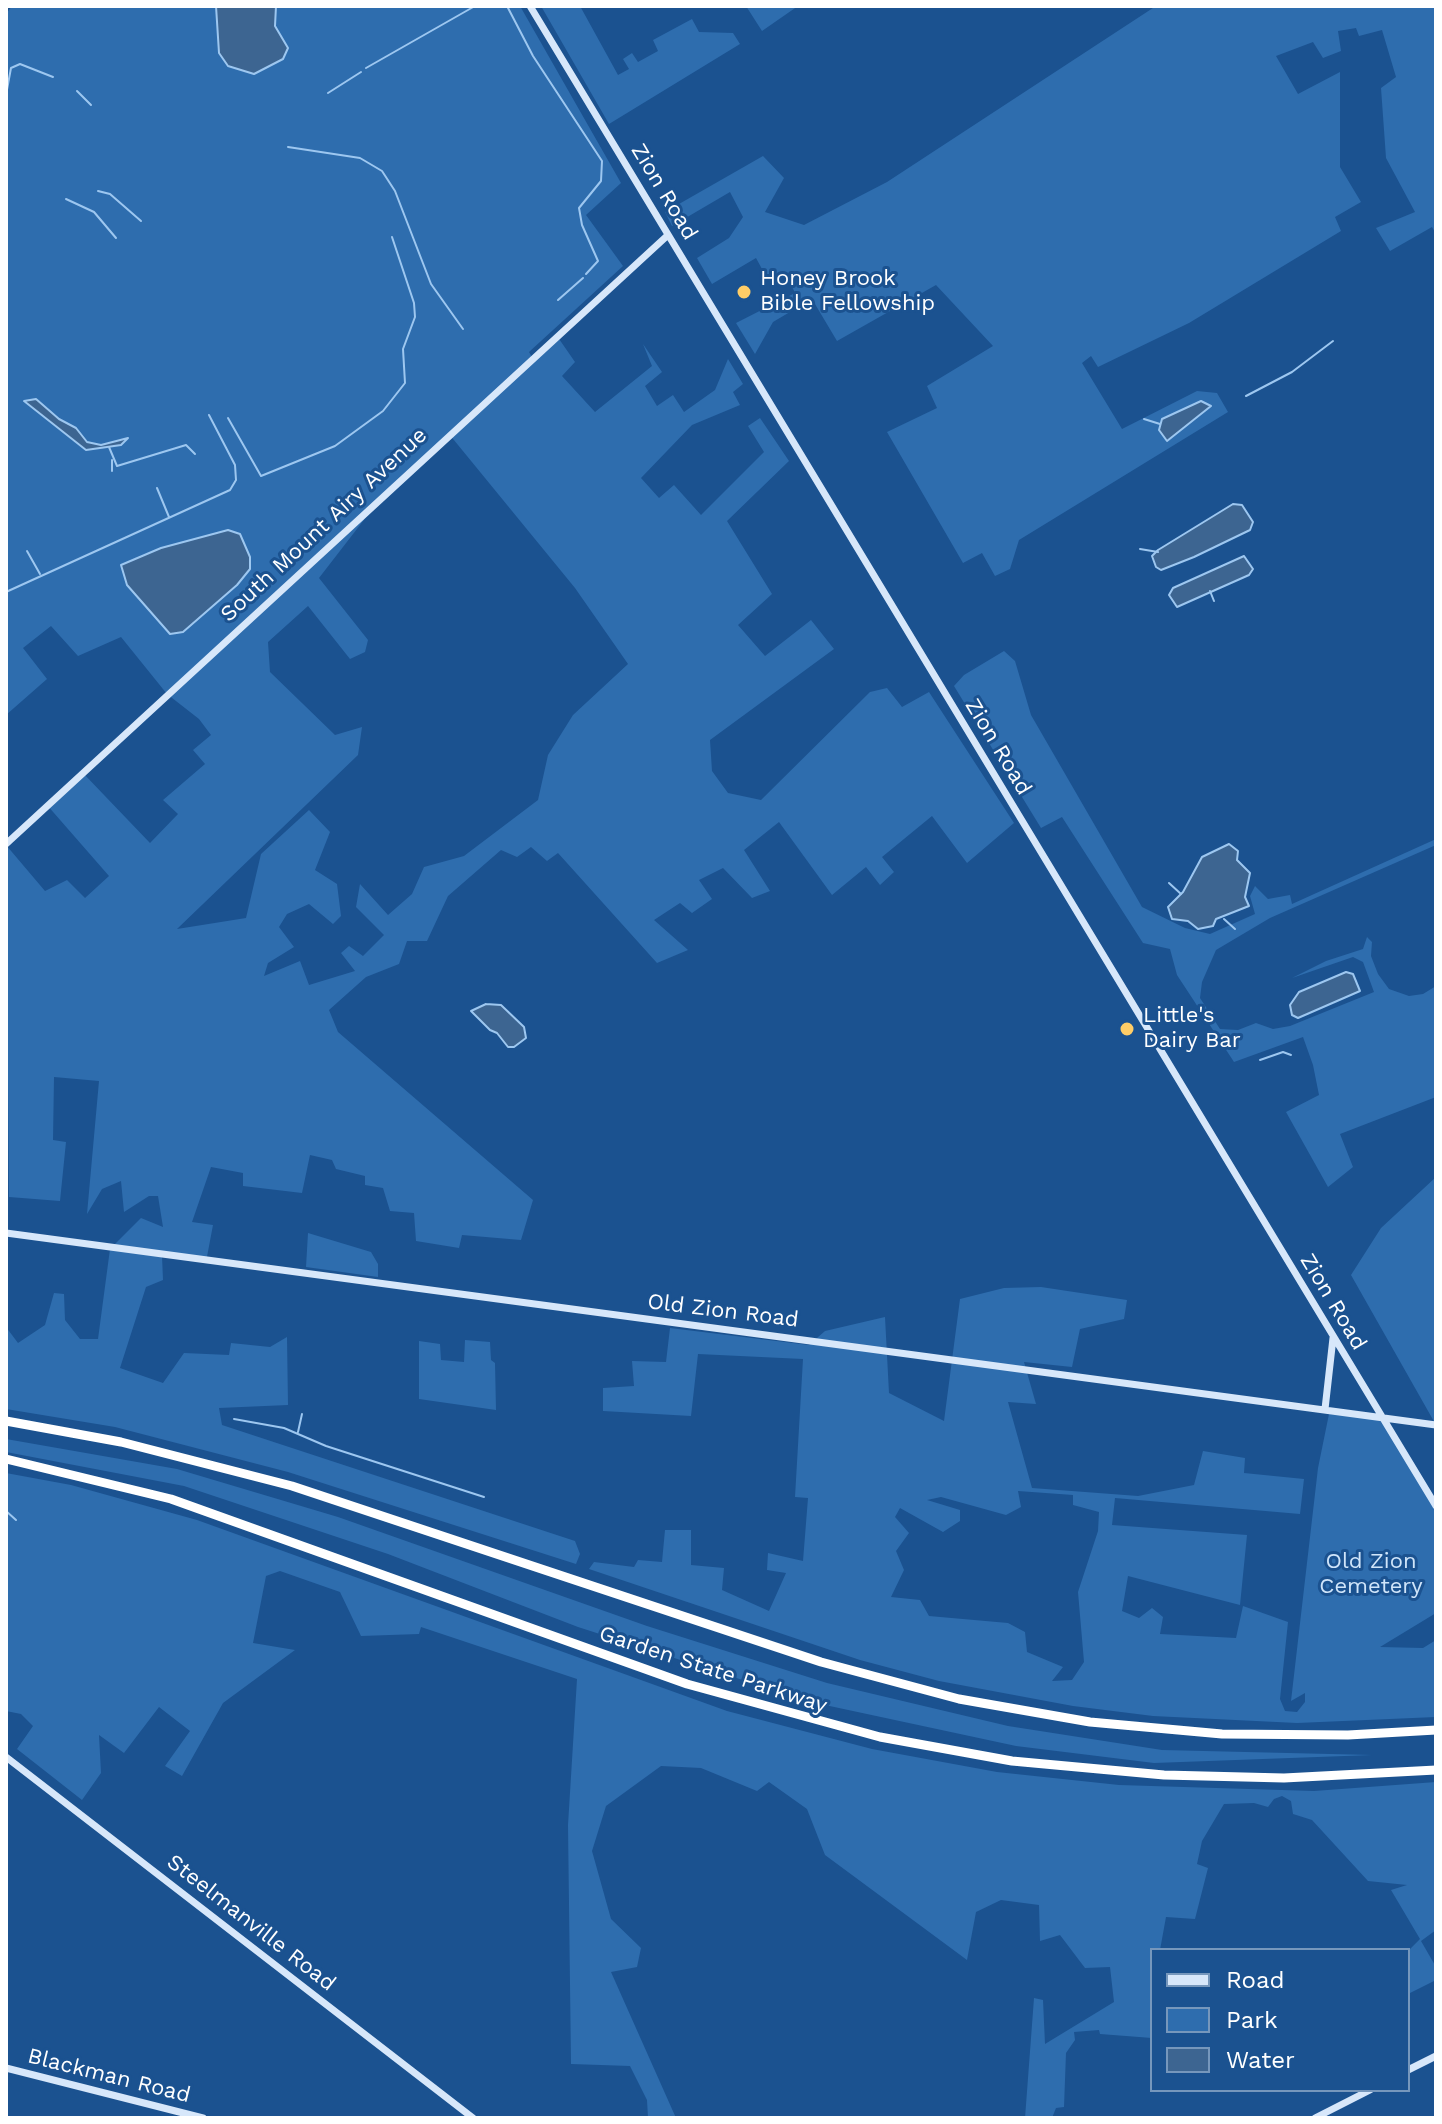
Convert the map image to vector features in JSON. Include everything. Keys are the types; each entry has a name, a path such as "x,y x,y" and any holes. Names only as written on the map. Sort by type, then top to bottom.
{"highway":[{"name":"Garden State Parkway","path":"6,1421 121,1442 279,1483 821,1662 959,1699 1090,1722 1222,1734 1348,1735 1436,1730"},
{"name":"Garden State Parkway","path":"6,1459 171,1499 687,1684 880,1737 1012,1761 1149,1774 1284,1778 1436,1770"}],"street":[{"name":"Zion Road","path":"530,6 1436,1506"},
{"name":"South Mount Airy Avenue","path":"6,844 668,235"},
{"name":"Old Zion Road","path":"6,1233 1436,1425"},
{"path":"1325,1409 1333,1335"},
{"name":"Steelmanville Road","path":"6,1757 473,2118"},
{"path":"1410,2069 1436,2056"},
{"name":"Blackman Road","path":"6,2068 203,2118"},
{"path":"1315,2118 1366,2092"}],"green space":[{"path":"12,6 520,6 621,183 586,215 623,266 529,352 532,357 557,336 575,362 562,376 595,412 652,366 643,344 662,372 645,386 657,406 673,395 684,412 715,390 728,359 743,384 733,392 740,405 692,425 641,478 659,498 674,485 701,515 764,452 748,426 760,418 789,461 727,521 772,594 738,625 765,656 811,620 834,649 710,740 712,771 728,793 761,800 870,692 887,688 902,707 929,692 1014,823 967,863 932,816 882,857 894,872 880,885 866,867 832,895 779,822 744,850 770,891 752,898 723,868 699,880 712,899 692,913 680,903 654,920 688,950 657,963 558,853 547,861 531,847 517,857 501,850 448,896 427,941 407,941 399,964 366,977 329,1010 338,1032 533,1200 521,1240 462,1235 459,1248 416,1241 414,1213 390,1211 383,1188 365,1185 365,1176 336,1169 332,1160 310,1155 302,1193 243,1186 243,1173 211,1167 192,1222 213,1225 206,1262 162,1256 163,1280 146,1287 120,1368 163,1383 184,1353 229,1355 231,1343 270,1347 287,1337 288,1405 219,1408 222,1425 575,1541 580,1554 576,1564 288,1472 115,1427 6,1409 6,1327 18,1343 45,1325 54,1293 64,1294 65,1320 80,1339 98,1339 110,1249 141,1218 163,1227 158,1196 149,1196 124,1212 121,1181 102,1189 87,1214 99,1081 54,1077 53,1140 66,1142 60,1201 9,1197 6,845 45,891 67,880 85,898 109,876 47,805 82,772 150,843 178,814 163,800 205,764 193,750 211,735 199,719 167,694 121,637 78,656 51,626 23,648 47,679 6,715 6,14","holes":["449,434 575,588 628,664 573,715 548,755 538,800 464,856 424,867 412,894 388,915 360,884 356,907 384,935 363,956 349,946 341,953 355,971 309,985 300,961 264,976 268,963 294,947 279,927 287,914 309,904 333,924 341,916 337,884 315,870 330,832 309,810 261,854 246,918 177,929 358,755 362,727 335,735 270,672 268,642 308,606 350,659 365,652 368,640 319,578 384,494"]},
{"path":"541,6 580,6 618,75 629,69 623,59 632,53 638,62 658,51 653,40 692,19 699,32 733,33 740,44 609,124"},
{"path":"746,6 798,6 762,31"},
{"path":"1156,6 1436,6 1436,234 1432,227 1390,251 1376,228 1415,212 1386,158 1381,88 1396,77 1382,30 1359,36 1356,28 1338,31 1341,51 1323,58 1313,42 1276,56 1298,94 1340,72 1340,167 1361,202 1335,217 1341,231 1189,323 1098,367 1091,356 1082,363 1122,429 1197,391 1217,393 1228,412 1019,540 1010,569 995,576 982,553 963,563 887,432 937,408 927,386 993,346 936,285 837,341 812,299 773,322 755,354 736,323 795,293 785,272 768,280 756,258 712,284 697,258 729,238 743,217 730,192 672,226 665,212 763,156 784,178 765,212 804,225 887,182"},
{"path":"1004,651 1015,661 1031,715 1142,907 1185,928 1210,934 1255,914 1250,896 1255,886 1268,899 1290,895 1292,904 1436,839 1436,845 1270,918 1216,950 1202,982 1200,998 1220,1029 1238,1030 1256,1023 1273,1029 1290,1026 1374,992 1363,962 1353,957 1292,978 1326,961 1363,949 1367,937 1372,942 1371,956 1378,974 1389,989 1409,996 1423,994 1436,986 1436,1097 1340,1134 1353,1167 1328,1187 1286,1112 1319,1095 1303,1037 1234,1062 1177,975 1170,949 1143,943 1062,817 1041,828 954,686 964,675"},
{"path":"1436,1177 1436,1425 1351,1275 1381,1228"},
{"path":"308,1233 371,1252 378,1264 378,1277 306,1267"},
{"name":"Old Zion Cemetery","path":"1041,1287 1127,1300 1124,1319 1080,1329 1072,1367 1024,1362 1036,1404 1008,1402 1032,1488 1138,1496 1194,1485 1203,1451 1245,1458 1244,1473 1304,1479 1300,1514 1115,1498 1112,1525 1247,1535 1240,1605 1128,1576 1122,1611 1139,1618 1152,1608 1163,1617 1160,1634 1236,1638 1243,1606 1288,1622 1280,1699 1285,1711 1297,1712 1305,1702 1305,1693 1291,1701 1318,1468 1329,1414 1382,1417 1436,1506 1436,1613 1380,1647 1423,1648 1436,1640 1436,1717 1297,1723 1153,1716 1073,1706 939,1681 860,1660 589,1569 594,1562 634,1567 638,1560 662,1562 665,1530 691,1530 691,1565 724,1568 722,1590 769,1611 786,1573 767,1570 768,1553 803,1561 808,1498 795,1497 803,1359 698,1354 691,1416 603,1411 603,1388 634,1386 632,1361 666,1362 670,1328 809,1345 825,1331 885,1317 889,1393 944,1421 960,1299 1004,1288","holes":["1018,1491 1073,1495 1073,1505 1099,1512 1098,1531 1078,1592 1084,1662 1072,1680 1052,1681 1063,1667 1027,1652 1025,1632 1008,1623 929,1616 920,1600 891,1597 904,1570 896,1551 909,1533 895,1517 900,1508 943,1532 960,1521 960,1510 927,1500 941,1497 1006,1515 1021,1507"]},
{"path":"465,1340 490,1342 491,1360 495,1363 496,1410 419,1399 419,1341 440,1344 441,1360 464,1362"},
{"path":"6,1439 177,1469 338,1517 647,1626 827,1683 1008,1726 1162,1750 1372,1755 1154,1763 1016,1746 811,1702 578,1627 388,1554 184,1486 6,1452"},
{"path":"6,1473 71,1485 197,1520 727,1711 872,1749 997,1772 1119,1785 1314,1791 1436,1782 1436,1930 1421,1941 1436,1967 1436,1980 1410,1993 1410,1949 1420,1939 1391,1890 1407,1885 1368,1881 1312,1820 1293,1814 1291,1801 1282,1796 1274,1799 1268,1807 1254,1803 1224,1804 1202,1841 1197,1864 1208,1868 1195,1919 1166,1917 1160,1948 1150,1948 1150,2038 1100,2034 1099,2030 1074,2032 1075,2040 1066,2053 1064,2107 1056,2108 1052,2118 1025,2118 1034,1998 1043,2000 1045,2044 1114,2002 1110,1967 1085,1968 1060,1935 1040,1941 1039,1905 1001,1900 976,1912 967,1960 825,1855 807,1809 769,1782 757,1791 701,1768 661,1766 606,1806 592,1851 611,1919 641,1948 637,1967 611,1972 676,2118 648,2118 647,2100 630,2066 571,2064 568,1825 577,1679 421,1627 419,1634 361,1636 340,1592 280,1571 266,1576 253,1643 295,1650 223,1703 182,1776 165,1766 190,1731 159,1707 124,1753 99,1735 101,1773 82,1800 17,1749 33,1726 21,1714 6,1711"}],"water":[{"path":"216,6 276,6 275,26 288,48 283,59 254,74 228,66 219,53"},
{"path":"36,399 59,419 76,428 87,442 101,445 128,438 121,445 86,450 24,401"},
{"path":"1201,401 1211,406 1167,441 1159,430 1162,419"},
{"path":"1233,504 1242,505 1253,522 1250,530 1161,570 1156,567 1152,556 1158,550"},
{"path":"228,530 240,534 250,557 250,569 237,585 183,632 170,634 127,585 121,565 161,548"},
{"path":"1244,556 1253,569 1249,575 1177,607 1169,595 1173,588"},
{"path":"1229,844 1238,851 1237,860 1250,873 1245,897 1249,906 1216,919 1213,926 1198,929 1188,921 1172,919 1168,907 1183,892 1202,857"},
{"path":"1346,972 1353,974 1360,991 1298,1018 1292,1015 1290,1005 1299,992"},
{"path":"486,1004 501,1005 524,1027 526,1038 514,1047 508,1047 471,1011"}],"waterway":[{"path":"366,68 475,6"},
{"path":"507,6 533,56 602,161 601,181 579,208 582,225 598,261 586,274"},
{"path":"6,95 11,68 20,64 53,77"},
{"path":"328,93 361,72"},
{"path":"77,91 91,105"},
{"path":"288,147 360,158 382,171 395,191 431,284 463,329"},
{"path":"98,191 110,194 141,221"},
{"path":"66,199 94,212 116,238"},
{"path":"228,418 261,476 335,446 383,411 405,383 403,349 415,317 414,303 392,237"},
{"path":"558,300 583,278"},
{"path":"1246,396 1292,372 1333,341"},
{"path":"6,592 230,490 236,480 235,465 209,415"},
{"path":"1144,419 1160,424"},
{"path":"109,447 117,466 186,445 195,454"},
{"path":"112,460 112,471"},
{"path":"157,488 169,517"},
{"path":"1140,549 1158,552"},
{"path":"27,551 40,574"},
{"path":"1210,591 1214,601"},
{"path":"1169,883 1181,894"},
{"path":"1224,919 1235,929"},
{"path":"1260,1060 1283,1052 1291,1055"},
{"path":"298,1432 302,1414"},
{"path":"234,1419 284,1428 326,1446 484,1497"},
{"path":"6,1511 16,1520"}],"place":[{"name":"Honey Brook Bible Fellowship","path":"744,292"},
{"name":"Little's Dairy Bar","path":"1127,1029"}]}
